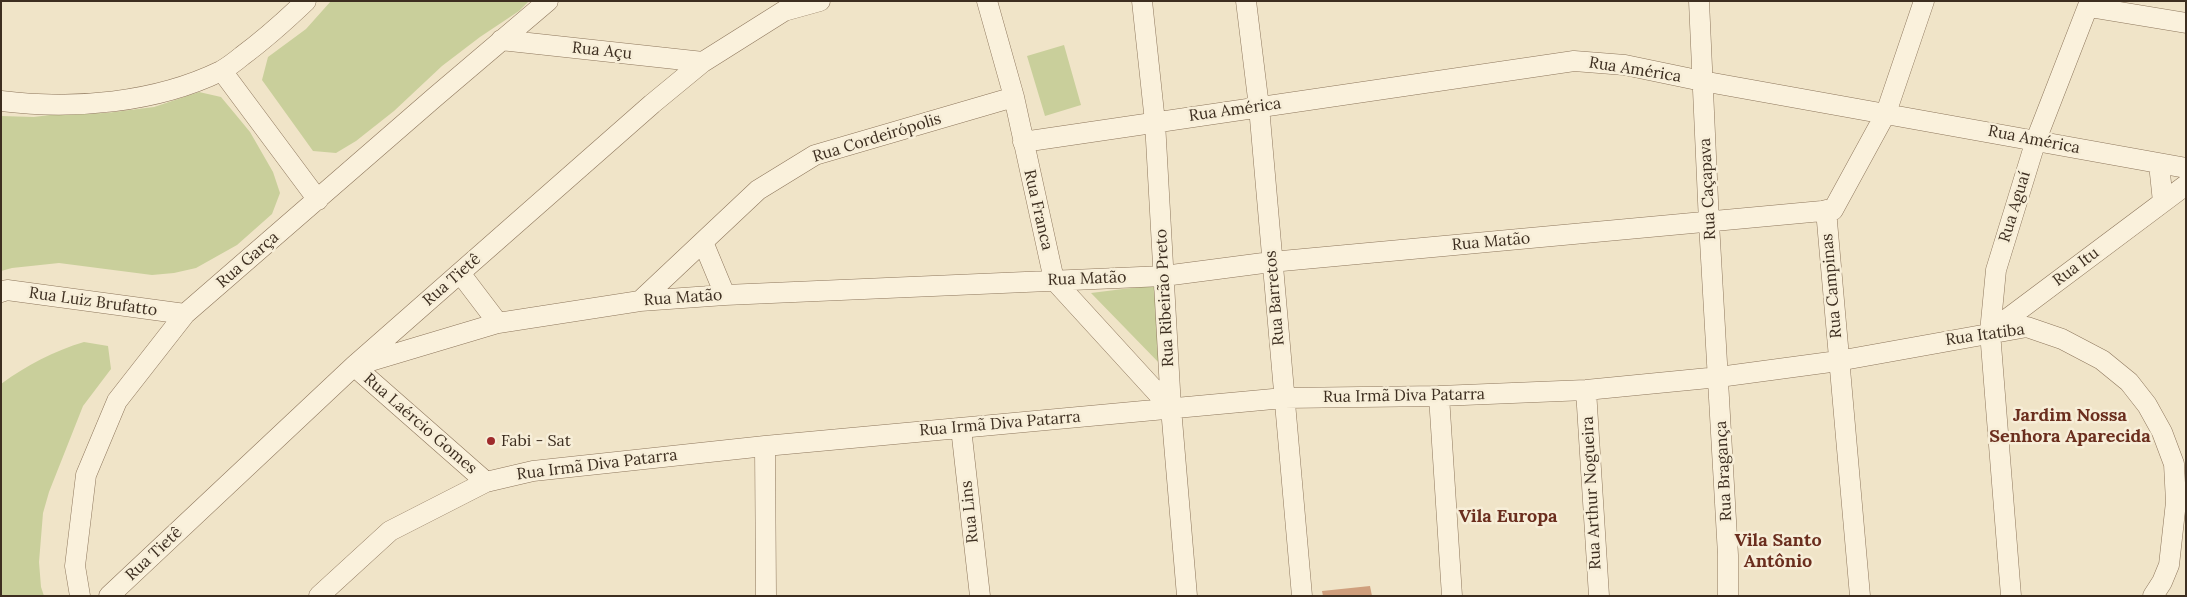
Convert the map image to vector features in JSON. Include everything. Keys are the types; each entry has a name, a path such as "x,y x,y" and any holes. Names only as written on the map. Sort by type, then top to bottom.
{"street":[{"path":"1,101 27,104 90,105 172,90 222,71 269,37 306,1"},
{"name":"Rua Garça","path":"80,596 76,566 86,474 117,401 185,314 548,1"},
{"name":"Rua Tietê","path":"109,596 354,366 652,104 703,62 784,11 820,1"},
{"name":"Rua Franca","path":"987,1 1014,97 1054,280 1171,408"},
{"name":"Rua Ribeirão Preto","path":"1142,1 1155,122 1171,408 1187,596"},
{"name":"Rua Barretos","path":"1246,1 1259,107 1271,262 1302,596"},
{"name":"Rua Caçapava","path":"1700,1 1709,223 1719,377"},
{"name":"Rua Campinas","path":"1860,596 1826,210 1833,210 1886,113 1924,1"},
{"path":"2090,4 2186,23"},
{"name":"Rua Aguaí","path":"2011,596 1990,332 1996,270 2036,140 2090,4"},
{"name":"Rua Açu","path":"501,40 703,62"},
{"name":"Rua América","path":"1023,142 1574,61 1624,65 1702,81 2186,168"},
{"path":"222,71 318,200"},
{"name":"Rua Cordeirópolis","path":"640,301 758,190 815,154 1014,97"},
{"path":"2159,164 2163,202"},
{"name":"Rua Itu","path":"1990,332 2186,185"},
{"name":"Rua Matão","path":"354,366 498,323 640,301 725,295 1164,276 1271,262 1709,223 1826,210"},
{"path":"703,242 725,295"},
{"path":"460,274 498,323"},
{"name":"Rua Luiz Brufatto","path":"1,292 7,290 185,314"},
{"name":"Rua Itatiba","path":"1719,377 1838,361 2026,327 2062,339 2102,360 2129,382 2147,405 2162,432 2174,464 2176,502 2169,565 2154,596"},
{"name":"Rua Laércio Gomes","path":"354,366 486,482"},
{"name":"Rua Irmã Diva Patarra","path":"319,596 390,532 486,482 532,470 764,446 1284,398 1438,396 1586,390 1719,377"},
{"name":"Rua Bragança","path":"1719,377 1728,555 1728,596"},
{"name":"Rua Arthur Nogueira","path":"1586,390 1599,596"},
{"path":"1438,396 1452,596"},
{"name":"Rua Lins","path":"961,428 980,596"},
{"path":"764,446 766,596"}],"green space":[{"path":"331,1 529,1 519,11 480,37 442,66 394,111 356,141 336,153 313,151 262,80 268,57 306,29"},
{"path":"1064,45 1081,105 1045,116 1027,56"},
{"path":"199,92 221,97 250,132 273,172 280,193 272,214 237,245 196,268 174,273 152,275 59,263 1,271 1,116 34,117 57,114 106,113 154,107"},
{"path":"1155,285 1162,366 1091,293"},
{"path":"84,342 108,346 111,369 83,406 49,492 43,513 39,562 41,587 44,596 1,596 1,384 41,359"}],"building":[{"path":"1370,586 1372,596 1323,596 1322,591"}],"place":[{"name":"Fabi - Sat","path":"491,441"}],"district":[{"name":"Jardim Nossa Senhora Aparecida","path":"2070,426"},
{"name":"Vila Europa","path":"1508,517"},
{"name":"Vila Santo Antônio","path":"1778,551"}]}
